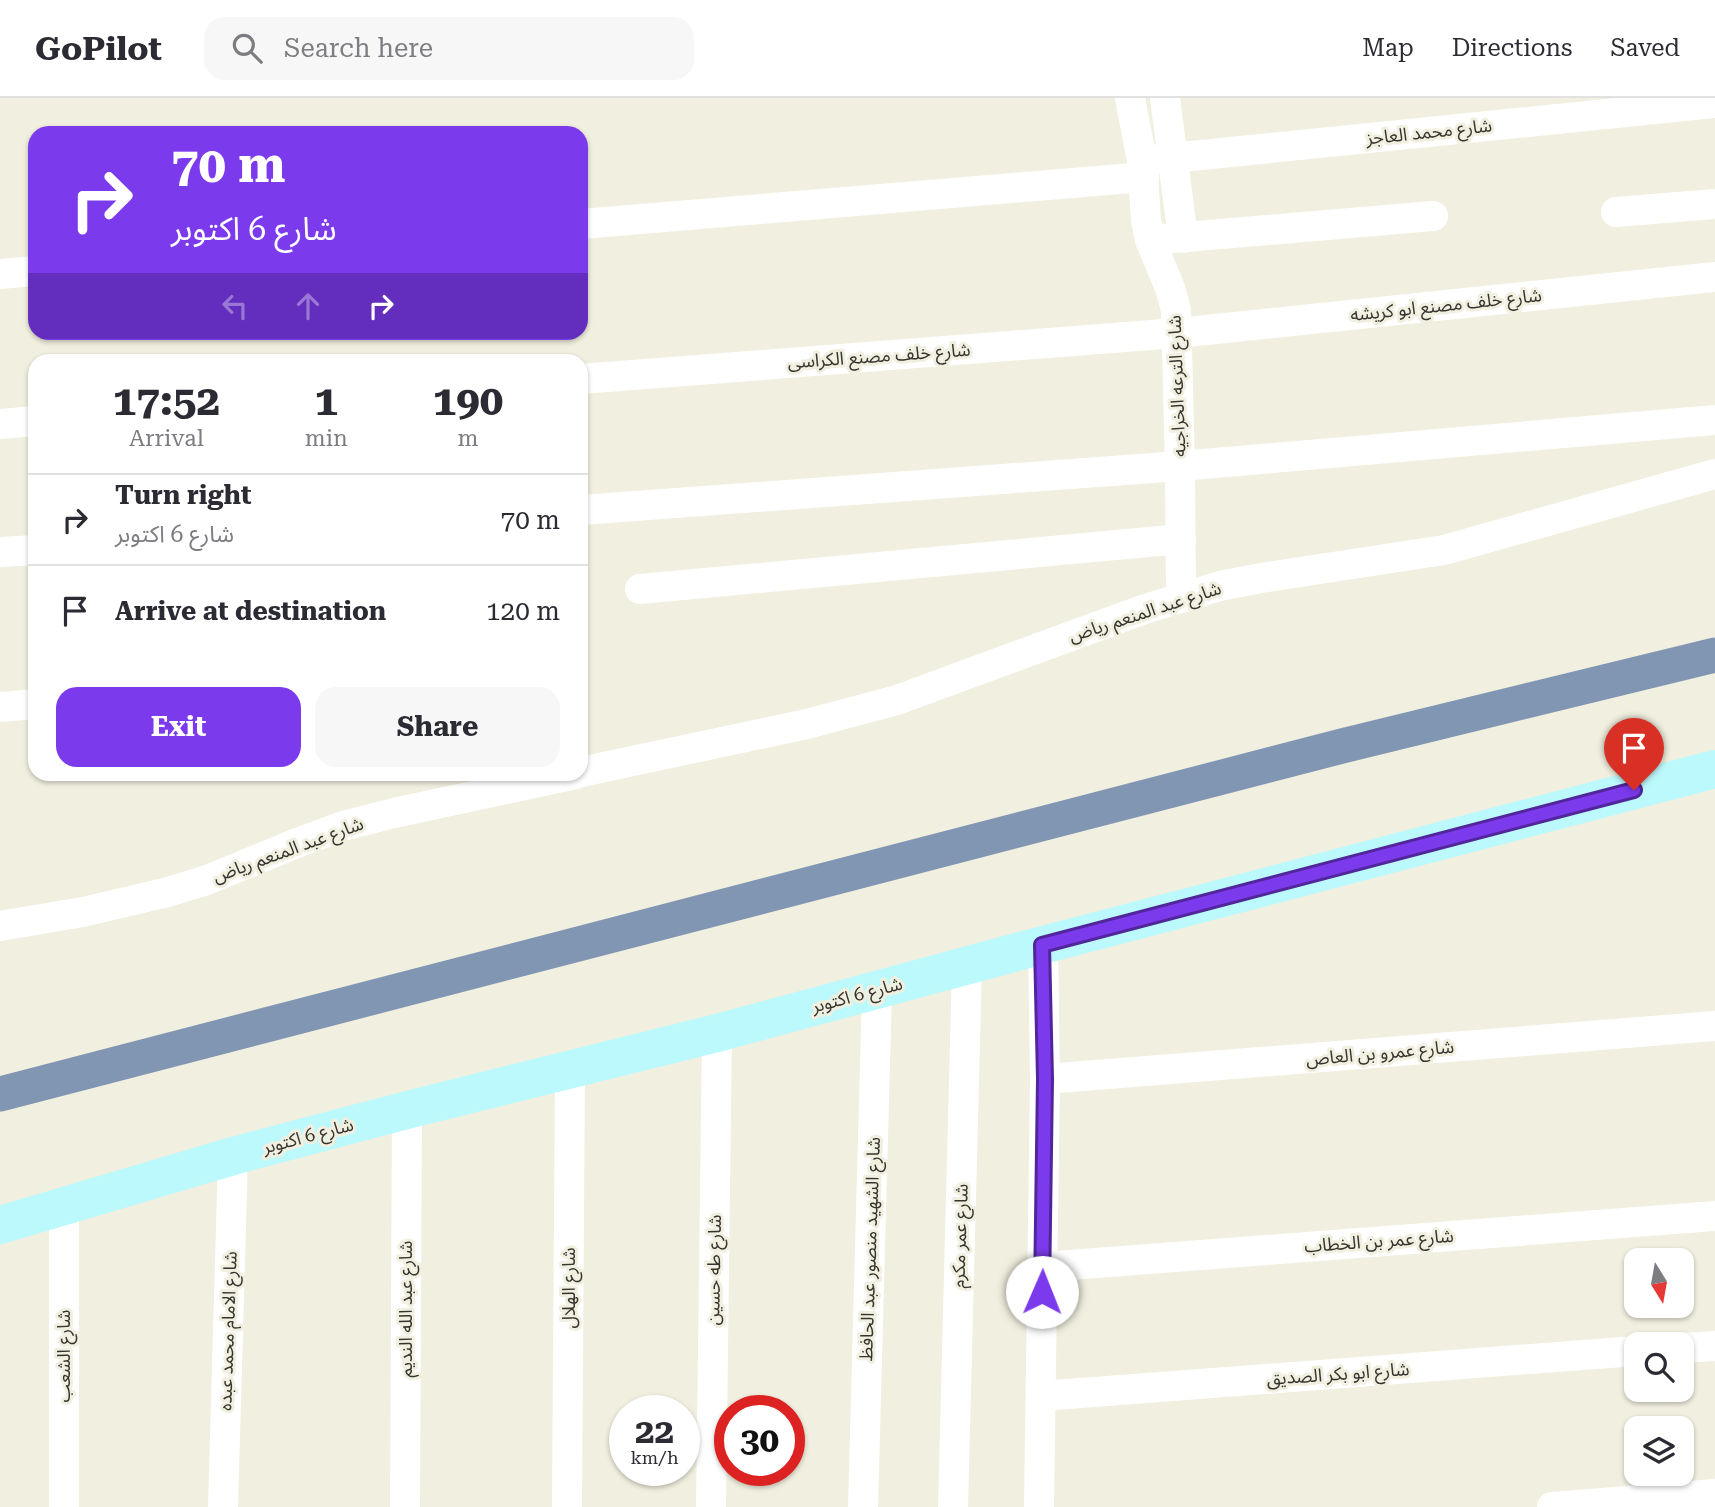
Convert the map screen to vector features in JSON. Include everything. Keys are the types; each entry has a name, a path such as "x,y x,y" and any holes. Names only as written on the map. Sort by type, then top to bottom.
{"main road":[{"name":"شارع 6 اكتوبر","path":"0,1224 233,1156 1715,769"}],"street":[{"path":"1165,98 1183,238"},
{"name":"شارع الترعه الخراجيه","path":"1139,99 1146,220 1150,240 1170,288 1177,333 1181,597"},
{"name":"شارع محمد العاجز","path":"588,224 1143,169 1172,157 1715,103"},
{"path":"1616,212 1715,204"},
{"path":"1150,240 1433,216"},
{"path":"0,274 28,272"},
{"name":"شارع خلف مصنع ابو كريشه","path":"1177,333 1715,277"},
{"name":"شارع خلف مصنع الكراسى","path":"588,378 1177,333"},
{"path":"588,509 1180,466 1715,420"},
{"path":"0,424 28,422"},
{"name":"شارع عبد المنعم رياض","path":"588,771 807,724 897,700 1181,597 1220,586 1444,550 1715,474"},
{"path":"640,589 1181,539"},
{"path":"0,552 28,550"},
{"path":"0,707 28,705"},
{"name":"شارع عبد المنعم رياض","path":"0,926 83,912 168,892 207,880 343,826 543,781"},
{"path":"1039,1507 1045,1079 1042,945"},
{"name":"شارع عمر مكرم","path":"953,1507 967,965"},
{"name":"شارع الشهيد منصور عبد الحافظ","path":"863,1507 877,990"},
{"name":"شارع عمرو بن العاص","path":"1045,1079 1715,1026"},
{"name":"شارع طه حسين","path":"710,1507 716,1032"},
{"name":"شارع الهلال","path":"567,1507 570,1069"},
{"name":"شارع عبد الله النديم","path":"404,1507 407,1110"},
{"name":"شارع الامام محمد عبده","path":"223,1507 233,1156"},
{"name":"شارع الشعب","path":"64,1206 64,1507"},
{"name":"شارع عمر بن الخطاب","path":"1043,1266 1715,1216"},
{"path":"1694,1347 1715,1346"},
{"name":"شارع ابو بكر الصديق","path":"1041,1396 1624,1353"},
{"path":"1552,1507 1715,1494"}],"waterway":[{"path":"0,1094 1342,746 1715,655"}],"route":[{"path":"1042,1292 1045,1079 1042,945 1634,790"}]}
